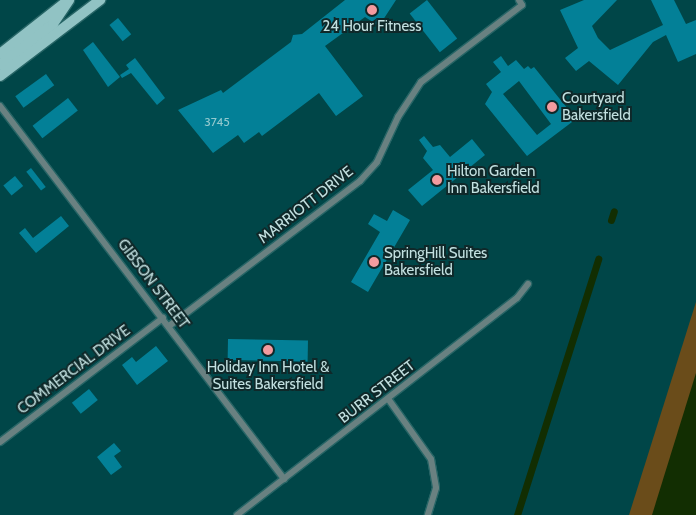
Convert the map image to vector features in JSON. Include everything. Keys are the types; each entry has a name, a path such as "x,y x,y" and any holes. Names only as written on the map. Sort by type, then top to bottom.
{"main road":[{"path":"0,45 48,9 68,0"},
{"path":"0,54 68,0"},
{"path":"0,65 53,24 68,0"},
{"path":"0,76 100,0"}],"street":[{"name":"MARRIOTT DRIVE","path":"169,326 360,181 376,163 398,117 421,82 521,2"},
{"name":"GIBSON STREET","path":"0,106 284,479"},
{"name":"BURR STREET","path":"238,515 389,400 517,298 528,284"},
{"name":"COMMERCIAL DRIVE","path":"0,442 163,318"},
{"path":"389,400 431,459 436,488 428,515"}],"shaded area":[{"path":"696,302 696,515 629,515"},
{"path":"696,373 696,515 652,515"}],"building":[{"path":"345,0 396,0 379,26 365,17 325,46 363,96 336,116 319,93 262,136 259,132 244,143 238,135 213,153 178,110 221,90 223,93 291,42 293,35 302,34"},
{"path":"427,0 457,39 440,52 410,14"},
{"path":"584,0 617,0 592,26 598,38 610,50 663,25 651,0 674,0 686,24 696,20 696,54 678,62 666,35 653,42 618,85 589,61 576,71 565,58 578,48 560,10"},
{"path":"118,18 131,34 123,41 109,25"},
{"path":"93,42 120,77 108,87 83,50"},
{"name":"Courtyard Bakersfield","path":"501,56 508,66 516,60 524,69 528,66 531,69 534,67 576,119 527,156 485,104 492,92 486,84 501,72 493,62","holes":["519,81 551,124 537,135 503,94"]},
{"path":"135,58 165,98 157,105 131,73 122,78 120,75 129,69 126,65"},
{"path":"46,74 54,85 23,108 15,96"},
{"path":"68,98 78,111 42,138 33,126"},
{"name":"Hilton Garden Inn Bakersfield","path":"424,136 433,147 440,145 450,157 472,139 485,155 422,206 408,190 433,170 423,158 427,151 419,140"},
{"path":"31,168 46,187 41,191 26,172"},
{"path":"15,176 23,186 12,196 3,185"},
{"name":"SpringHill Suites Bakersfield","path":"393,210 410,220 368,292 351,282 380,232 368,224 374,214 387,221"},
{"path":"61,216 69,226 36,253 19,233 25,228 33,238"},
{"name":"Holiday Inn Hotel & Suites Bakersfield","path":"228,339 308,340 308,361 228,360"},
{"path":"156,346 168,361 137,385 122,365 132,357 136,362"},
{"path":"89,389 98,400 81,414 72,403"},
{"path":"114,443 121,451 114,456 122,467 111,475 97,457"}],"waterway":[{"path":"611,220 614,211"},
{"path":"517,515 598,259"}],"place":[{"name":"24 Hour Fitness","path":"372,10"},
{"name":"Courtyard Bakersfield","path":"552,107"},
{"name":"Hilton Garden Inn Bakersfield","path":"437,180"},
{"name":"SpringHill Suites Bakersfield","path":"374,262"},
{"name":"Holiday Inn Hotel & Suites Bakersfield","path":"268,350"}]}
